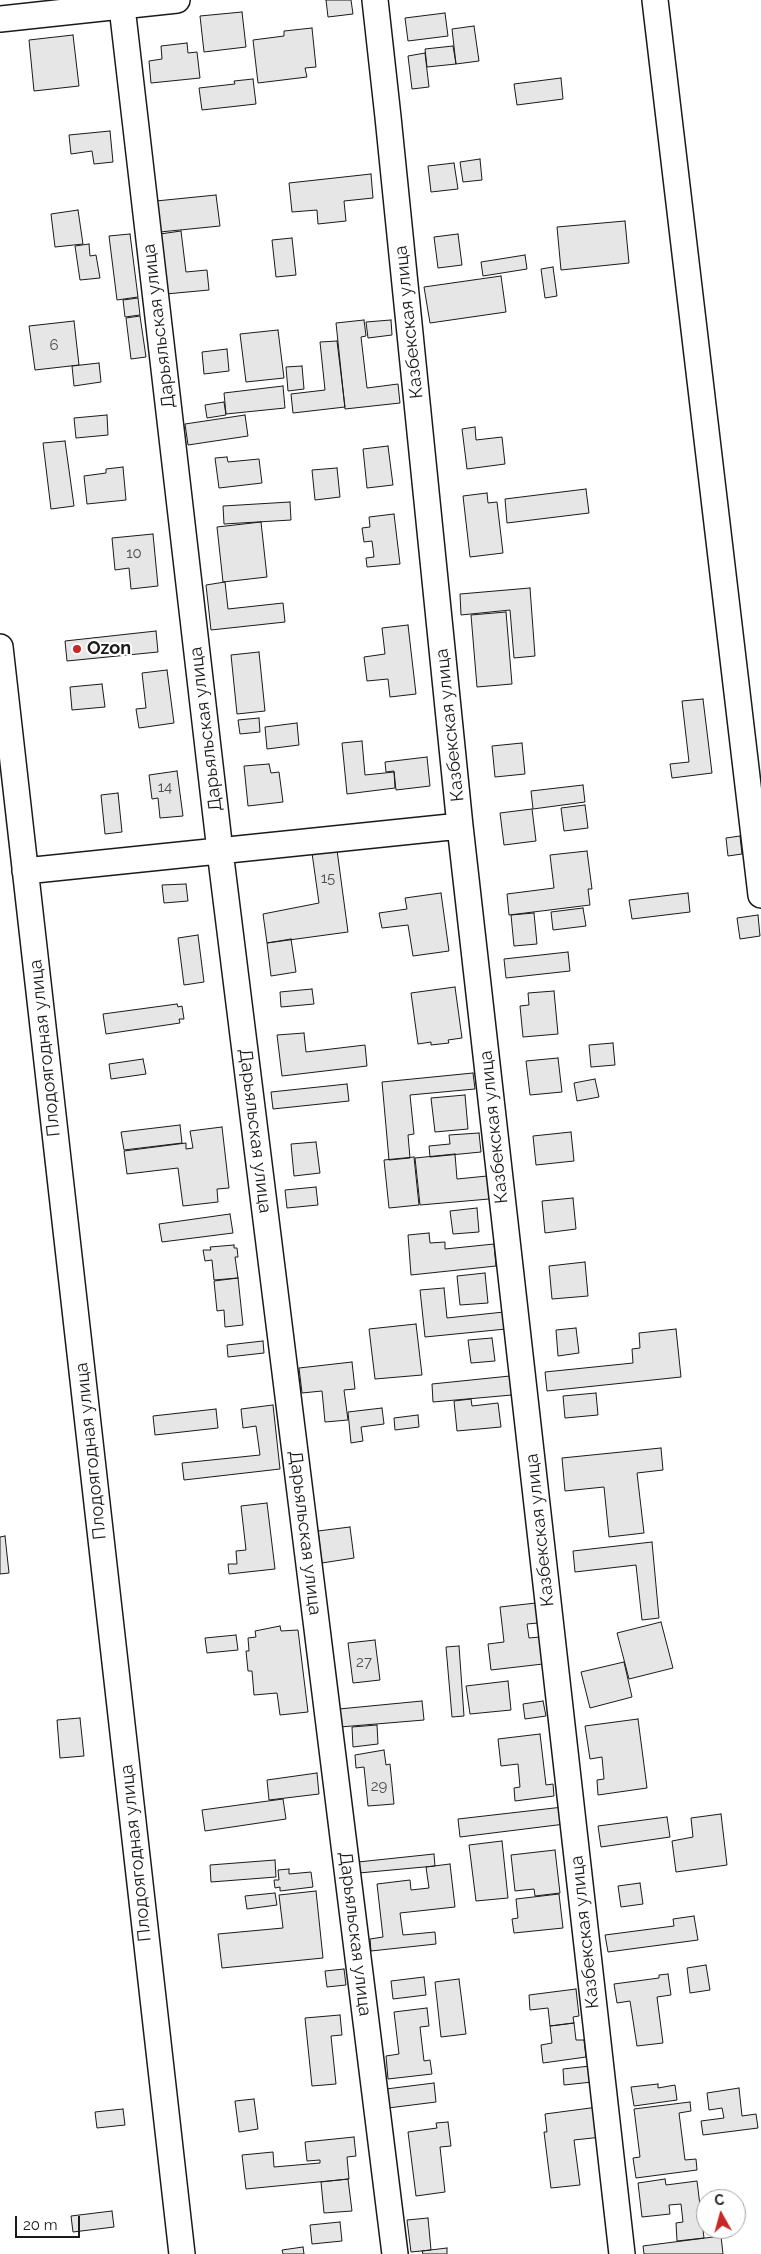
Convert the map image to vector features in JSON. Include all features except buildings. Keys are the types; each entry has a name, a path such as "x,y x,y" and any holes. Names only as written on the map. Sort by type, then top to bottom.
{"street":[{"path":"0,19 177,0"},
{"name":"Казбекская улица","path":"374,0 388,117 460,826 622,2254"},
{"path":"655,0 761,895"},
{"name":"Дарьяльская улица","path":"122,6 220,850 395,2254"},
{"name":"Плодоягодная улица","path":"0,647 182,2254"},
{"path":"26,872 460,826"}],"place":[{"name":"Ozon","path":"77,649"}]}
